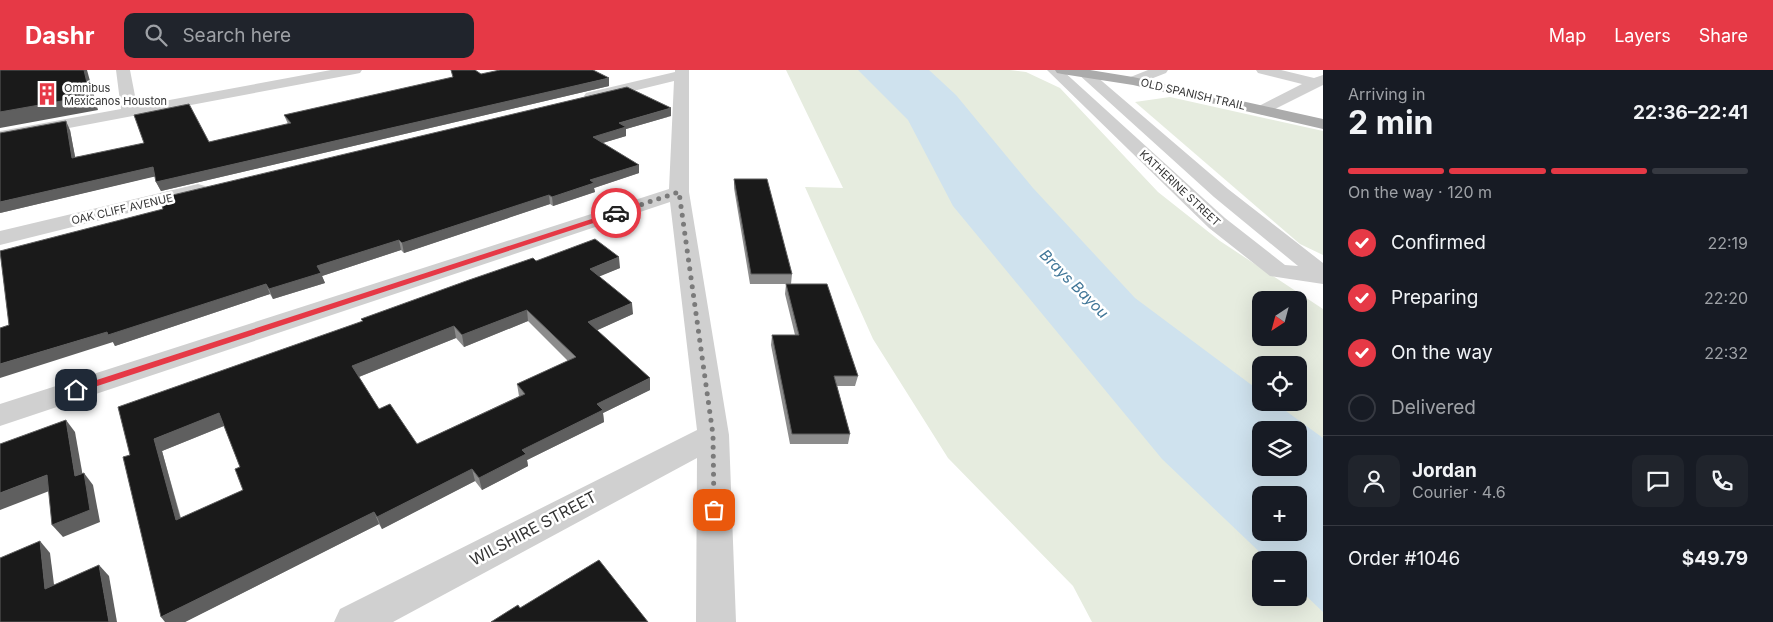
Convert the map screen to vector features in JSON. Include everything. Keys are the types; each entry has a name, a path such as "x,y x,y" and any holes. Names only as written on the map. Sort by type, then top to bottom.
{"main road":[{"name":"OLD SPANISH TRAIL","path":"1062,70 1133,81 1323,124"}],"street":[{"path":"123,70 130,112"},
{"path":"0,136 355,70"},
{"name":"KATHERINE STREET","path":"1054,70 1217,223 1278,271 1323,277"},
{"path":"1133,81 1161,70"},
{"path":"1263,70 1319,81"},
{"name":"KATHERINE STREET","path":"1082,72 1221,193 1314,268 1323,271"},
{"path":"576,100 682,73 679,192 713,435 716,622"},
{"path":"1263,110 1319,81"},
{"name":"OAK CLIFF AVENUE","path":"0,238 211,187"},
{"path":"0,415 679,192"},
{"name":"WILSHIRE STREET","path":"354,622 713,435"}],"shaded area":[{"path":"786,70 1010,70 1026,72 1060,88 1158,192 1220,241 1296,291 1252,291 1252,346 1308,346 1308,299 1323,309 1323,622 1092,622 1073,586 948,458 873,339 805,187 843,188"},
{"path":"1170,97 1323,131 1323,255 1300,244 1135,102"}],"water":[{"name":"Brays Bayou","path":"858,70 929,70 956,95 1033,188 1135,298 1252,385 1252,411 1286,411 1300,421 1252,421 1252,476 1307,476 1307,426 1323,438 1323,612 1307,597 1307,551 1259,551 1162,459 953,206 908,120"}],"building":[{"name":"Omnibus Mexicanos Houston","path":"0,70 84,70 90,96 0,112"},
{"path":"451,70 475,70 481,74 500,70 593,70 609,78 156,182 153,167 0,202 0,133 66,121 72,158 144,143 134,115 189,104 209,142 291,123 284,115 453,77"},
{"path":"627,87 671,108 619,123 626,127 593,137 639,165 590,180 594,183 552,197 549,195 402,243 399,240 317,266 321,273 269,289 266,284 108,335 107,332 0,364 0,328 9,325 0,251 163,209 160,198"},
{"path":"734,179 767,179 792,274 751,274"},
{"path":"595,239 619,257 590,269 632,303 588,322 650,378 597,404 603,410 522,450 526,454 479,478 472,469 377,517 374,512 161,617 123,457 130,455 118,407 363,321 361,319 469,280 533,258 536,261","holes":["527,310 576,357 517,384 525,394 417,444 390,404 379,409 352,366 454,326 462,335","219,413 240,467 235,469 243,490 176,520 154,439"]},
{"path":"786,284 827,284 858,376 834,376 850,434 792,434 772,335 799,335"},
{"path":"66,420 75,476 84,473 90,510 52,525 47,475 0,493 0,444"},
{"path":"40,541 45,589 99,565 109,622 0,622 0,558"},
{"path":"599,560 648,622 491,622 518,605 520,608"}],"way so far":[{"path":"616,213 679,192 713,435 714,510"}],"place":[{"name":"Omnibus Mexicanos Houston","path":"47,94"}],"route":[{"path":"76,390 616,213"}]}
